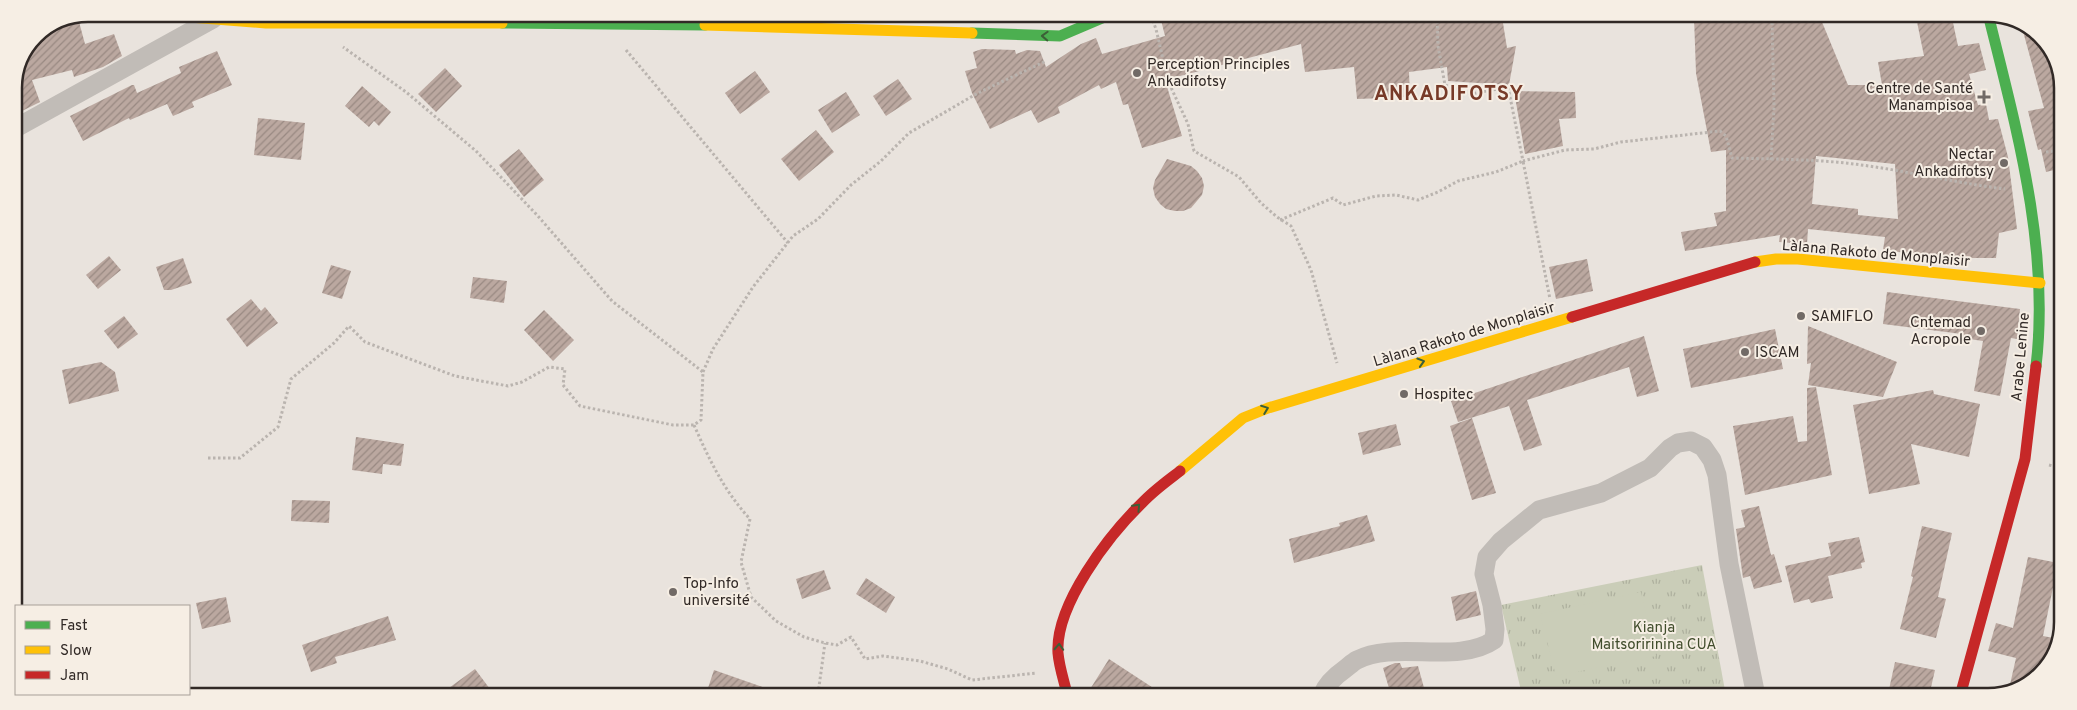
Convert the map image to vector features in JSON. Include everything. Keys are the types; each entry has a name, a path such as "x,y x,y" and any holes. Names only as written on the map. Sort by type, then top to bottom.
{"street":[{"path":"22,125 206,23"},
{"path":"456,23 758,25 1060,36 1091,23"},
{"name":"Arabe Lenine","path":"1962,688 2025,459 2039,343 2040,283 2023,154 1990,23"},
{"name":"Làlana Rakoto de Monplaisir","path":"1065,688 1058,653 1060,634 1073,595 1103,548 1124,521 1143,501 1243,418 1268,408 1343,385 1752,263 1776,258 2040,283"},
{"path":"1325,688 1339,673 1358,660 1382,653 1469,650 1483,647 1494,640 1495,629 1492,605 1484,574 1487,557 1502,541 1539,510 1601,493 1650,468 1670,448 1678,443 1691,441 1704,447 1712,460 1717,475 1729,564 1754,688"}],"path":[{"path":"1154,23 1168,81 1188,124 1194,151 1239,177 1261,203 1280,220 1291,226 1311,270 1343,385"},
{"path":"1437,23 1438,46 1445,85 1471,94 1508,87 1554,322"},
{"path":"1771,160 1774,107 1772,23"},
{"path":"605,24 788,243"},
{"path":"208,458 240,458 278,427 291,379 334,343 349,326 365,342 464,378 508,386 522,382 550,367 565,369 564,385 580,406 673,425 694,425 701,420 703,372 713,349 753,287 794,236 818,219 851,185 881,161 909,133 978,93 1046,61 1060,36"},
{"path":"338,43 406,92 476,151 537,215 612,301 703,372"},
{"path":"1280,220 1333,198 1343,205 1376,196 1396,195 1418,200 1438,192 1458,180 1496,172 1522,161 1565,150 1594,149 1630,141 1720,131 1726,136 1732,158 1835,162 1914,173 1967,184 2016,191 2028,190"},
{"path":"694,425 713,466 736,504 750,519 741,562 751,597 776,621 804,636 825,643 837,645 851,637 865,659 883,656 920,661 948,669 972,680 1061,672"},
{"path":"819,688 825,643"}],"green space":[{"name":"Kianja Maitsoririnina CUA","path":"1702,565 1725,688 1520,688 1501,605"},
{"path":"1641,592 1656,656 1556,676 1540,614"}],"building":[{"path":"1162,23 1503,23 1507,48 1516,46 1509,85 1448,81 1447,67 1409,72 1410,97 1357,99 1354,67 1305,72 1301,44 1165,80 1182,136 1142,148 1128,104 1123,105 1116,82 1101,89 1099,85 1058,107 1060,113 1038,123 1031,110 990,129 972,93 965,71 977,68 973,52 982,49 1015,50 1016,54 1027,50 1040,51 1046,67 1081,44 1096,38 1102,54 1165,36"},
{"path":"1694,23 1822,23 1848,85 1882,85 1878,62 1924,56 1917,23 1953,23 1958,46 1979,43 1986,70 1969,74 1978,105 1986,104 1989,120 1998,119 2008,157 2017,229 1999,233 1996,258 1945,258 1883,250 1885,237 1808,229 1807,244 1779,242 1780,235 1685,251 1681,232 1717,226 1714,213 1726,211 1726,150 1711,152 1696,73","holes":["1816,156 1895,164 1898,219 1858,215 1858,209 1812,204"]},
{"path":"76,24 80,24 85,44 114,34 122,56 103,67 74,77 72,70 32,80 40,102 22,111 24,76 34,52 42,42 52,34"},
{"path":"2024,33 2041,49 2048,60 2053,76 2054,170 2046,172 2041,149 2038,150 2028,111 2044,108"},
{"path":"217,51 232,85 192,102 194,107 173,116 167,104 130,120 129,118 83,141 70,116 132,85 134,85 137,93 181,73 179,67"},
{"path":"445,68 462,86 436,112 418,94"},
{"path":"755,71 770,92 740,114 725,93"},
{"path":"898,79 912,99 886,116 873,96"},
{"path":"362,86 391,112 379,126 374,121 369,127 345,106"},
{"path":"1514,91 1575,92 1576,118 1559,119 1563,146 1525,154"},
{"path":"846,92 860,115 832,133 818,110"},
{"path":"258,118 305,123 301,160 254,155"},
{"path":"816,130 834,152 799,181 781,159"},
{"path":"519,149 544,180 524,197 499,165"},
{"path":"1167,159 1191,166 1202,178 1204,186 1202,195 1191,208 1183,211 1166,209 1155,197 1153,188 1155,180"},
{"path":"109,256 121,270 98,289 86,275"},
{"path":"183,258 192,283 171,290 164,290 156,267"},
{"path":"1587,259 1593,291 1556,299 1549,267"},
{"path":"331,265 351,271 342,299 322,293"},
{"path":"473,277 507,281 504,303 470,298"},
{"path":"1887,292 2020,309 2017,339 2011,338 2000,396 1974,391 1983,341 1962,338 1962,334 1883,324"},
{"path":"251,299 261,311 265,307 278,323 247,347 226,319"},
{"path":"544,310 574,340 553,361 524,330"},
{"path":"124,316 138,334 118,349 104,331"},
{"path":"1808,326 1897,362 1883,397 1808,385 1811,363 1807,364"},
{"path":"1775,329 1783,369 1691,388 1683,349"},
{"path":"1644,336 1659,391 1637,397 1629,367 1527,400 1542,445 1524,451 1509,406 1458,422 1451,401"},
{"path":"101,362 115,372 119,391 69,404 62,370"},
{"path":"1816,387 1832,475 1745,495 1733,426 1793,416 1798,442 1807,441 1807,388"},
{"path":"1933,390 1934,394 1980,404 1969,457 1911,444 1920,484 1869,494 1853,405"},
{"path":"1472,418 1496,493 1472,500 1450,426"},
{"path":"1396,424 1401,445 1363,455 1358,433"},
{"path":"356,437 404,444 401,466 383,464 382,474 352,470"},
{"path":"292,500 330,501 329,523 291,521"},
{"path":"1759,506 1771,555 1774,554 1782,582 1754,589 1750,576 1743,578 1736,529 1745,527 1741,510"},
{"path":"1367,515 1375,541 1294,563 1289,539 1340,526 1339,523"},
{"path":"1922,526 1952,533 1938,597 1946,599 1936,638 1900,629 1913,577 1911,576"},
{"path":"1859,537 1865,562 1861,563 1862,568 1828,576 1833,598 1811,603 1809,599 1794,603 1785,566 1831,556 1828,543"},
{"path":"2028,557 2054,562 2054,582 2043,636 2052,638 2051,642 2048,650 2035,668 2017,681 2010,683 2016,658 1988,651 1996,623 2013,628"},
{"path":"824,570 831,589 802,599 796,579"},
{"path":"866,578 895,597 886,613 856,594"},
{"path":"1476,591 1481,615 1456,621 1451,597"},
{"path":"226,597 231,622 202,629 196,603"},
{"path":"388,616 396,640 335,657 337,663 311,672 302,645"},
{"path":"1109,659 1153,688 1091,688"},
{"path":"1895,662 1935,670 1931,688 1889,688"},
{"path":"1395,663 1400,663 1402,668 1418,666 1424,688 1389,688 1383,668"},
{"path":"475,669 489,688 449,688"},
{"path":"714,670 765,688 708,688"}],"traffic: fast":[{"path":"502,23 705,25"},
{"path":"972,33 1060,36 1091,23"},
{"path":"1990,23 2020,147 2035,234 2039,322 2036,366"}],"traffic: slow":[{"path":"266,23 502,23"},
{"path":"705,25 972,33"},
{"path":"1755,262 1776,259 1798,259 2040,283"},
{"path":"1180,471 1243,418 1268,408 1572,317"}],"traffic: jam":[{"path":"1572,317 1755,262"},
{"path":"1962,688 2025,459 2036,366"},
{"path":"1065,688 1058,653 1059,634 1065,614 1086,572 1129,517 1151,494 1180,471"}],"place":[{"name":"Perception Principles Ankadifotsy","path":"1137,73"},
{"name":"Centre de Santé Manampisoa","path":"1984,97"},
{"name":"Nectar Ankadifotsy","path":"2004,163"},
{"name":"SAMIFLO","path":"1801,316"},
{"name":"Cntemad Acropole","path":"1981,331"},
{"name":"ISCAM","path":"1745,352"},
{"name":"Hospitec","path":"1404,394"},
{"name":"Top-Info université","path":"673,592"}],"district":[{"name":"ANKADIFOTSY","path":"1449,93"}]}
